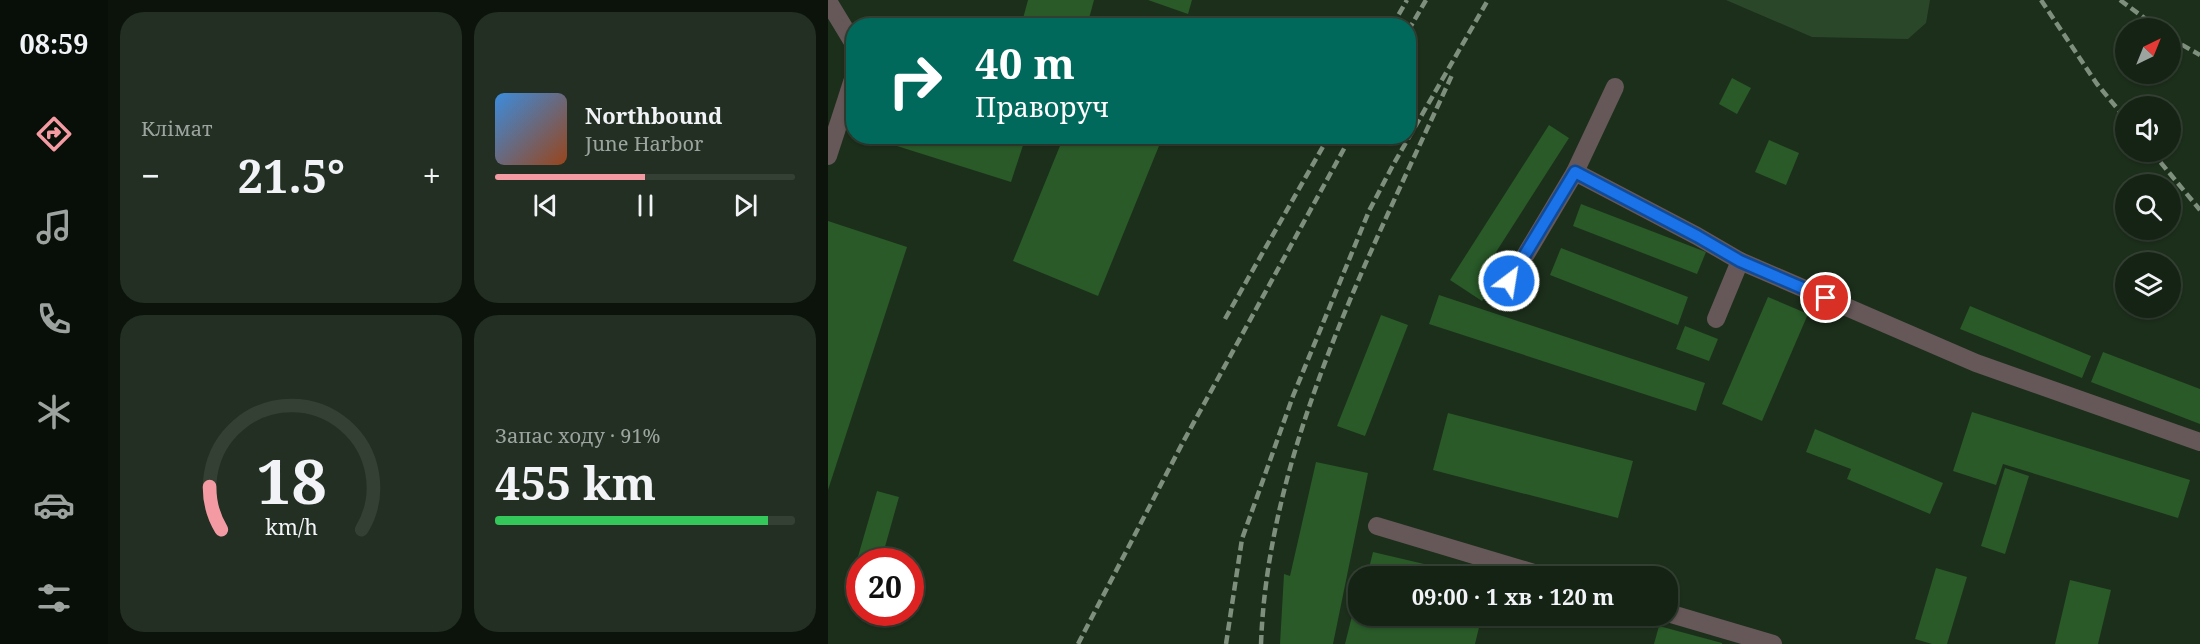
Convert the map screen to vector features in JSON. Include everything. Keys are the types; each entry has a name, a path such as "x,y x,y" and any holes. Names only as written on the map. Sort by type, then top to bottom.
{"lane":[{"path":"828,1 846,31"},
{"path":"1509,281 1575,172 1615,87"},
{"path":"828,156 846,101"},
{"path":"1575,172 1740,261 1976,363 2200,442"},
{"path":"1716,320 1740,261"},
{"path":"1377,526 1511,566"},
{"path":"1678,616 1773,644"}],"green space":[{"path":"1726,0 1930,0 1926,23 1908,39 1812,37"}],"building":[{"path":"1028,0 1094,0 1089,18 1023,18"},
{"path":"1148,0 1192,0 1188,14"},
{"path":"1732,78 1751,88 1737,114 1719,104"},
{"path":"1549,125 1569,138 1482,274 1494,282 1482,301 1450,280"},
{"path":"1769,140 1799,153 1786,185 1755,172"},
{"path":"891,144 1023,144 1011,182"},
{"path":"1061,144 1160,144 1098,296 1013,261"},
{"path":"1581,204 1706,252 1697,274 1573,226"},
{"path":"828,221 907,247 828,490"},
{"path":"1561,248 1688,297 1678,325 1550,275"},
{"path":"1439,295 1705,383 1696,411 1429,324"},
{"path":"1768,297 1808,314 1762,421 1722,404"},
{"path":"1970,306 2091,356 2082,378 1960,329"},
{"path":"1381,315 1408,325 1365,436 1337,426"},
{"path":"1685,326 1718,339 1709,361 1676,349"},
{"path":"2103,352 2200,389 2200,424 2091,382"},
{"path":"1972,412 2190,480 2178,518 2003,464 1996,485 1953,471"},
{"path":"1448,413 1633,461 1618,518 1433,470"},
{"path":"1815,429 1943,483 1930,514 1847,479 1851,469 1806,452"},
{"path":"1316,462 1368,473 1333,644 1280,644 1284,574 1290,576"},
{"path":"2005,468 2029,476 2005,554 1981,546"},
{"path":"877,491 899,497 885,548 860,548"},
{"path":"1373,552 1433,566 1370,566"},
{"path":"1936,568 1967,577 1947,644 1932,644 1915,639"},
{"path":"2070,580 2111,590 2098,644 2055,644"},
{"path":"1350,626 1479,626 1475,644 1345,644"},
{"path":"1659,626 1722,643 1722,644 1654,644"}],"railway":[{"path":"1397,18 1407,0"},
{"path":"1416,18 1426,0"},
{"path":"1416,125 1488,0"},
{"path":"2041,0 2097,84 2115,106"},
{"path":"2120,0 2144,18"},
{"path":"2181,44 2200,55"},
{"path":"1261,644 1268,570 1283,497 1303,424 1358,280 1452,75"},
{"path":"1225,319 1324,144"},
{"path":"1078,644 1182,444 1347,144"},
{"path":"1226,644 1242,539 1293,396 1369,211 1405,144"},
{"path":"2160,162 2200,210"}],"route":[{"path":"1509,281 1575,172 1740,261 1826,298"}]}
